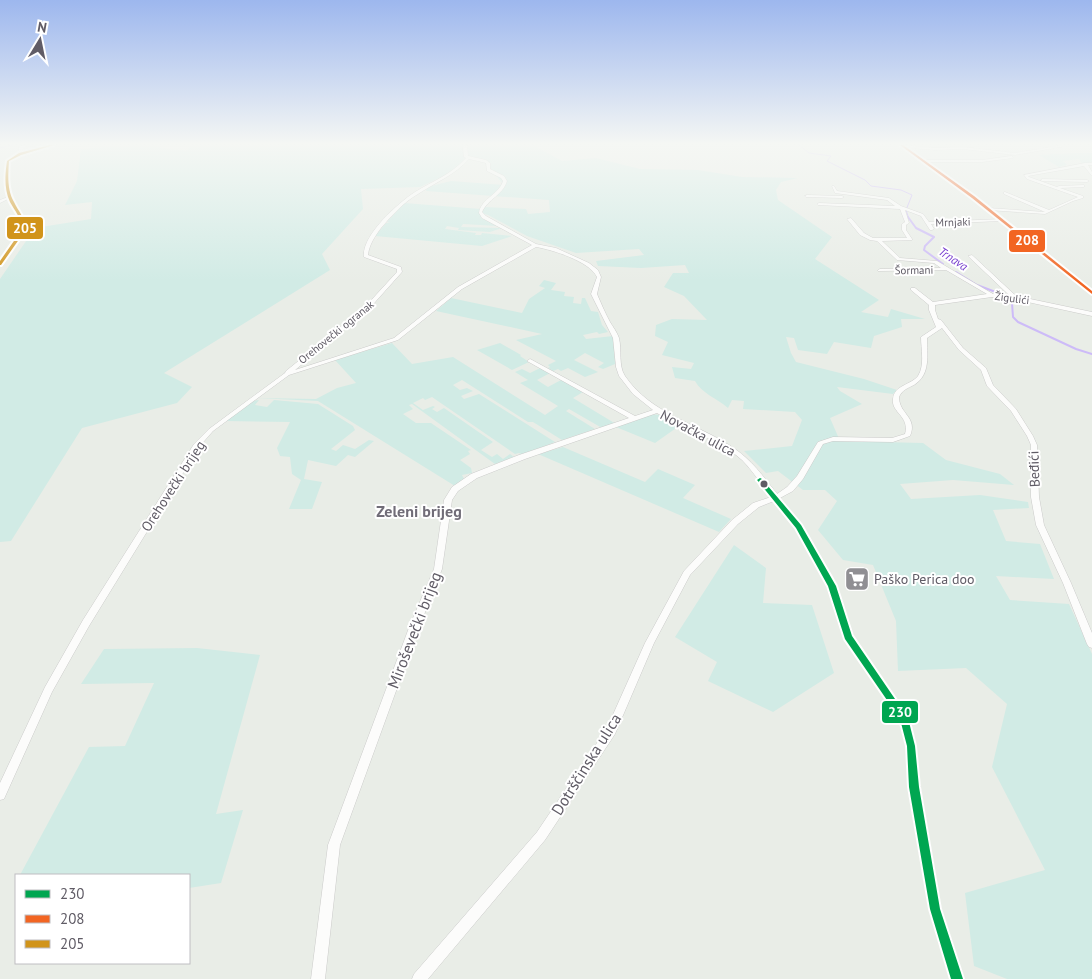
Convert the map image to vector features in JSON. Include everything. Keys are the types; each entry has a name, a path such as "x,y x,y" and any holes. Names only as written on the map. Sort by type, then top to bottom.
{"main road":[{"path":"963,191 1092,293"}],"street":[{"path":"0,264 25,228 23,216 10,197 10,191"},
{"name":"Orehovečki ogranak","path":"287,374 366,310 400,272 399,268 366,256 366,248 372,237 408,198 421,191"},
{"name":"Novačka ulica","path":"500,191 484,202 480,212 489,221 535,245 554,249 584,262 596,272 599,277 594,294 616,336 619,370 634,390 656,411 673,421 717,440 745,459 800,527 832,586 845,632 904,718 911,746 914,787 935,908 957,979"},
{"path":"835,191 837,195"},
{"path":"988,209 1049,211 1070,199 1082,197 1063,191"},
{"path":"1005,193 1049,211"},
{"name":"Mrnjaki","path":"807,196 837,195 893,203 922,215 929,223 1001,220"},
{"path":"0,202 10,197"},
{"path":"819,204 904,208 906,223 904,224 904,230 910,239 872,239 862,234 849,218"},
{"path":"929,223 932,229"},
{"path":"878,240 899,259 934,262 992,295"},
{"name":"Orehovečki brijeg","path":"0,795 48,690 86,622 196,446 212,430 287,374 396,340 460,288 535,245"},
{"path":"970,256 1013,296"},
{"name":"Šormani","path":"880,270 947,269"},
{"path":"913,289 932,304 932,310 936,318"},
{"name":"Žigulići","path":"932,304 992,295 1013,296 1092,314"},
{"name":"Dotrščinska ulica","path":"419,979 541,836 611,731 650,643 687,573 735,522 756,504 775,498 790,489 800,477 820,443 833,439 893,440 908,435 912,427 897,404 896,397 900,389 919,378 923,373 924,337 939,328 935,320 936,318"},
{"name":"Beđići","path":"936,318 961,349 984,369 990,386 1014,410 1034,444 1035,497 1040,525 1067,582 1092,643"},
{"path":"530,361 635,419"},
{"name":"Miroševečki brijeg","path":"318,979 334,844 415,625 438,569 448,500 455,489 474,476 522,457 656,411"}],"shaded area":[{"path":"72,191 361,191 363,209 322,254 330,270 164,373 192,387 177,403 82,428 11,541 0,542 0,279 35,228 91,219 92,202 65,205"},
{"path":"426,191 776,191 778,200 832,237 815,259 879,300 861,312 888,317 891,309 925,319 901,319 902,327 874,336 871,348 834,342 827,354 798,350 794,338 786,337 796,362 864,379 897,390 893,394 837,387 840,391 862,404 830,418 840,441 923,443 946,460 1000,474 1014,485 953,480 900,484 911,499 980,495 1028,502 1029,508 993,510 1006,541 1040,544 1054,579 996,576 1010,600 1069,604 1092,654 1092,979 1007,979 974,966 965,893 1045,870 992,767 1007,704 966,668 898,671 896,621 873,565 843,560 818,530 837,501 825,490 803,490 778,471 766,473 744,451 792,446 802,420 795,412 743,409 744,401 732,400 728,408 706,393 695,381 675,378 672,367 691,369 694,363 662,355 668,342 655,336 656,325 672,319 707,320 684,296 664,287 673,273 689,273 685,265 641,268 598,266 596,261 644,255 639,249 576,253 527,236 488,215 480,213 484,218 497,226 463,224 461,227 502,228 490,232 458,230 459,228 447,226 445,229 476,233 475,235 481,235 482,233 512,236 482,246 375,236 386,223 390,223 387,222 404,203 481,209 484,207 526,209 528,214 550,212 549,200"},
{"path":"544,280 556,283 551,290 565,292 564,296 574,297 573,303 581,304 582,298 585,298 591,311 598,312 602,325 608,332 583,335 586,339 613,336 615,364 603,369 598,367 604,363 585,353 574,360 598,372 585,377 568,368 561,371 558,369 553,371 548,368 550,367 548,365 556,361 516,340 542,334 436,311 451,298 522,313 529,299 545,288 539,286"},
{"path":"392,343 412,364 453,357 545,415 558,406 520,383 528,380 515,372 522,369 530,373 540,368 550,373 537,380 548,387 561,380 583,392 573,398 616,424 602,428 569,409 566,411 595,429 562,440 533,422 528,422 462,380 453,385 460,390 467,388 473,391 461,396 464,399 479,394 555,442 523,455 515,454 432,397 425,400 423,398 413,403 423,410 433,406 435,407 432,409 437,412 444,408 493,442 481,450 492,457 497,454 503,459 510,454 514,457 495,464 412,404 409,405 413,409 403,414 416,423 431,423 471,450 468,451 470,454 460,460 471,468 472,473 462,475 464,479 455,486 318,401 257,398 316,399 337,388 356,383 335,360"},
{"path":"500,343 529,362 512,370 477,350"},
{"path":"259,400 255,405 267,407 274,400 318,404 353,426 355,430 331,449 336,451 343,445 355,449 369,440 374,441 355,457 348,455 336,466 308,460 304,479 322,482 312,509 289,509 301,480 292,474 290,457 280,456 277,448 290,422 225,421 252,401"},
{"path":"651,414 660,415 679,426 655,443 616,427"},
{"path":"563,447 645,482 658,469 695,485 683,498 731,519 719,532 538,454"},
{"path":"734,545 766,568 763,603 812,605 834,673 773,712 708,681 717,662 675,637"},
{"path":"197,648 260,655 216,814 243,810 221,883 190,888 190,874 21,874 89,747 125,746 154,683 81,684 104,649"}],"waterway":[{"name":"Trnava","path":"903,191 912,195 906,210 909,218"},
{"name":"Trnava","path":"909,218 916,228 934,237 925,246 924,250 943,264"},
{"name":"Trnava","path":"956,272 977,285 1009,297 1012,303 1013,317 1018,322 1076,349 1092,354"}],"transit line":[{"name":"205","path":"0,264 25,228 8,191"},
{"name":"208","path":"964,191 1092,293"},
{"name":"230","path":"760,480 799,527 832,586 848,637 904,718 911,746 914,787 935,909 957,979"}],"place":[{"name":"Paško Perica doo","path":"857,579"}],"district":[{"name":"Zeleni brijeg","path":"419,511"}]}
